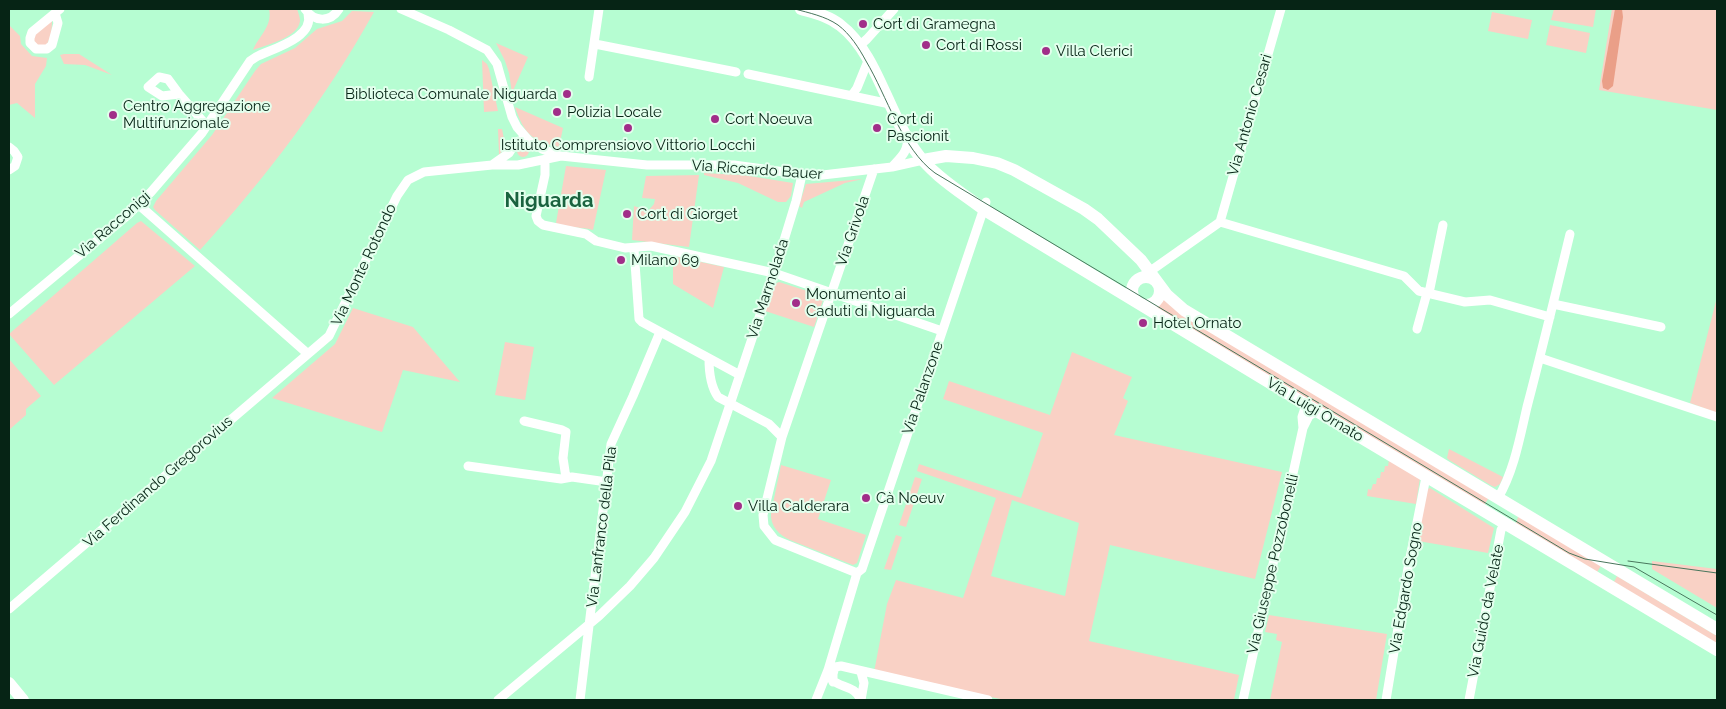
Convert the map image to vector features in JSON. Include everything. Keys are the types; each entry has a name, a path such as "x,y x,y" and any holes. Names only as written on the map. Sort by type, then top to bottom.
{"main road":[{"name":"Via Luigi Ornato","path":"802,9 835,21 845,28 868,61 907,138 923,160 935,171 984,205 1138,303 1717,650"},
{"path":"923,160 946,156 973,158 992,161 1014,170 1089,212 1137,256 1144,275 1157,282 1160,291 1156,301 1148,305 1138,303 1134,299 1132,290 1134,284 1144,275"},
{"name":"Via Luigi Ornato","path":"1157,282 1167,296 1184,310 1717,629"},
{"path":"1491,516 1491,510 1503,501 1510,512 1505,523"},
{"path":"1612,588 1609,580 1614,567"},
{"path":"9,683 23,700"}],"street":[{"path":"306,11 313,17 324,19 334,15 339,9"},
{"path":"401,9 449,30 487,50 497,64 512,117 517,127 535,149 532,159 526,163 520,163 514,159 512,153 512,117"},
{"path":"589,77 599,9"},
{"path":"859,46 894,9"},
{"name":"Via Antonio Cesari","path":"1220,222 1281,9"},
{"name":"Via Racconigi","path":"9,314 139,205 174,167 207,126 250,61 296,38 308,24 309,20 306,11"},
{"path":"595,44 736,72"},
{"path":"852,95 857,88 868,61"},
{"path":"748,74 890,104"},
{"path":"179,94 207,126"},
{"path":"892,167 905,152 907,138"},
{"path":"492,165 509,153 520,140 531,142 542,149 560,156"},
{"path":"9,147 14,150 18,157 15,166 9,170"},
{"name":"Via Riccardo Bauer","path":"560,156 647,165 734,165 814,176 892,167 923,160"},
{"name":"Via Monte Rotondo","path":"308,354 332,332 394,202 406,182 424,172 526,163 560,156"},
{"path":"545,160 545,175 537,219 540,223 586,234 598,242 625,248 634,249 651,246 774,273 942,331"},
{"name":"Via Grivola","path":"782,437 874,169"},
{"name":"Via Marmolada","path":"498,700 599,616 630,586 654,558 677,525 711,461 774,273 796,202 802,175"},
{"path":"139,205 308,354"},
{"name":"Via Palanzone","path":"816,700 828,670 857,573 862,569 984,205"},
{"path":"1144,275 1220,222 1404,276 1419,291 1465,302 1490,300 1550,317"},
{"path":"1417,329 1428,293 1443,225"},
{"path":"1503,501 1554,304 1570,234"},
{"path":"634,249 639,319 740,376"},
{"path":"1554,304 1661,327"},
{"name":"Via Lanfranco della Pila","path":"580,700 611,444 660,332"},
{"name":"Via Ferdinando Gregorovius","path":"9,610 308,354"},
{"path":"1540,358 1717,416"},
{"path":"709,359 714,392 718,397 731,402 769,424 782,437 763,515 764,526 775,540 857,573"},
{"name":"Via Giuseppe Pozzobonelli","path":"1243,700 1303,428 1302,417 1312,408"},
{"path":"524,421 566,432 563,458 566,478"},
{"path":"468,466 561,479 572,477 606,482"},
{"name":"Via Edgardo Sogno","path":"1386,700 1408,568 1426,476"},
{"name":"Via Guido da Velate","path":"1469,700 1501,530 1505,523"},
{"path":"832,654 842,666 861,672 988,700"},
{"path":"833,682 833,674 836,667 842,666"},
{"path":"828,670 829,678 833,682"},
{"path":"861,672 864,683 861,700"},
{"path":"854,690 859,690 872,674"},
{"path":"822,686 827,682 833,682 854,690 858,693 861,700"}],"shaded area":[{"path":"269,9 297,9 300,21 298,27 294,32 281,40 253,50 269,21"},
{"path":"1554,9 1596,9 1593,27 1551,20"},
{"path":"1612,9 1717,9 1717,110 1599,90"},
{"path":"1615,9 1622,9 1623,17 1613,86 1608,90 1603,88 1602,81"},
{"path":"352,11 374,12 316,106 249,194 200,250 155,210 153,207 156,201 212,135 261,64 295,48 317,29 342,21"},
{"path":"1492,12 1532,20 1528,39 1488,31"},
{"path":"52,17 51,32 46,46 36,45 32,36"},
{"path":"9,25 20,36 21,44 32,56 47,58 46,66 35,84 35,118 17,103 9,105"},
{"path":"1550,25 1590,33 1586,53 1546,45"},
{"path":"496,43 528,57 512,93 509,73"},
{"path":"79,54 112,75 85,65 64,64 60,55"},
{"path":"482,60 489,69 498,111 484,112"},
{"path":"515,107 563,128 559,147 535,139 525,130"},
{"path":"498,129 502,129 504,143 499,155"},
{"path":"525,145 528,146 528,156 521,157 518,156 517,149 518,146"},
{"path":"566,166 606,170 593,230 556,223"},
{"path":"704,173 743,175 793,183 791,196 786,202 778,202 738,183 704,175"},
{"path":"699,175 689,247 632,240 634,206 648,211 654,204 655,199 642,198 646,176"},
{"path":"863,179 845,183 804,202 802,208 799,206 806,184"},
{"path":"141,221 195,266 54,385 9,334"},
{"path":"673,256 724,267 713,308 673,284"},
{"path":"779,282 820,295 823,300 814,327 765,311 774,284"},
{"path":"1163,296 1490,496 1483,507 1153,307"},
{"path":"1717,297 1717,413 1690,403"},
{"path":"353,308 413,327 460,382 403,370 382,432 272,398 335,344"},
{"path":"505,342 534,347 525,400 495,395"},
{"path":"1072,352 1132,377 1123,398 1128,401 1114,435 1282,472 1255,579 1110,545 1089,641 1239,675 1234,700 1005,700 874,672 887,604 896,580 963,598 996,498 917,471 919,464 1021,498 1043,433 943,399 949,381 1050,415","holes":["1012,500 1079,523 1065,596 991,576"]},
{"path":"9,359 41,396 26,409 26,415 9,430"},
{"path":"1449,449 1503,477 1500,484 1495,487 1492,486 1449,460 1447,458"},
{"path":"1389,460 1420,478 1416,504 1367,496 1368,489 1371,490 1373,484 1376,484 1381,472 1384,472 1385,466 1388,466"},
{"path":"781,465 831,480 818,519 866,535 857,563 853,565 790,540 776,530 772,522 771,513"},
{"path":"915,477 922,479 906,527 899,525"},
{"path":"1430,488 1494,528 1488,553 1418,541 1426,490"},
{"path":"1519,514 1602,564 1596,574 1515,526"},
{"path":"896,535 902,537 891,570 884,569"},
{"path":"1652,561 1717,569 1717,608 1652,569"},
{"path":"1617,576 1717,636 1717,647 1614,582"},
{"path":"1269,615 1387,634 1376,700 1270,700 1282,642 1276,640 1277,634 1265,632"}],"tram line":[{"path":"795,9 828,19 838,25 850,37 874,75 904,136 923,163 935,173 1569,553 1585,559 1634,567 1717,615"},
{"path":"1628,561 1717,573"}],"place":[{"name":"Cort di Gramegna","path":"863,24"},
{"name":"Cort di Rossi","path":"926,45"},
{"name":"Villa Clerici","path":"1046,51"},
{"name":"Biblioteca Comunale Niguarda","path":"567,94"},
{"name":"Polizia Locale","path":"557,112"},
{"name":"Centro Aggregazione Multifunzionale","path":"113,115"},
{"name":"Cort Noeuva","path":"715,119"},
{"name":"Istituto Comprensiovo Vittorio Locchi","path":"628,128"},
{"name":"Cort di Pascionit","path":"877,128"},
{"name":"Cort di Giorget","path":"627,214"},
{"name":"Milano 69","path":"621,260"},
{"name":"Monumento ai Caduti di Niguarda","path":"796,303"},
{"name":"Hotel Ornato","path":"1143,323"},
{"name":"Cà Noeuv","path":"866,498"},
{"name":"Villa Calderara","path":"738,506"}],"district":[{"name":"Niguarda","path":"549,201"}]}
